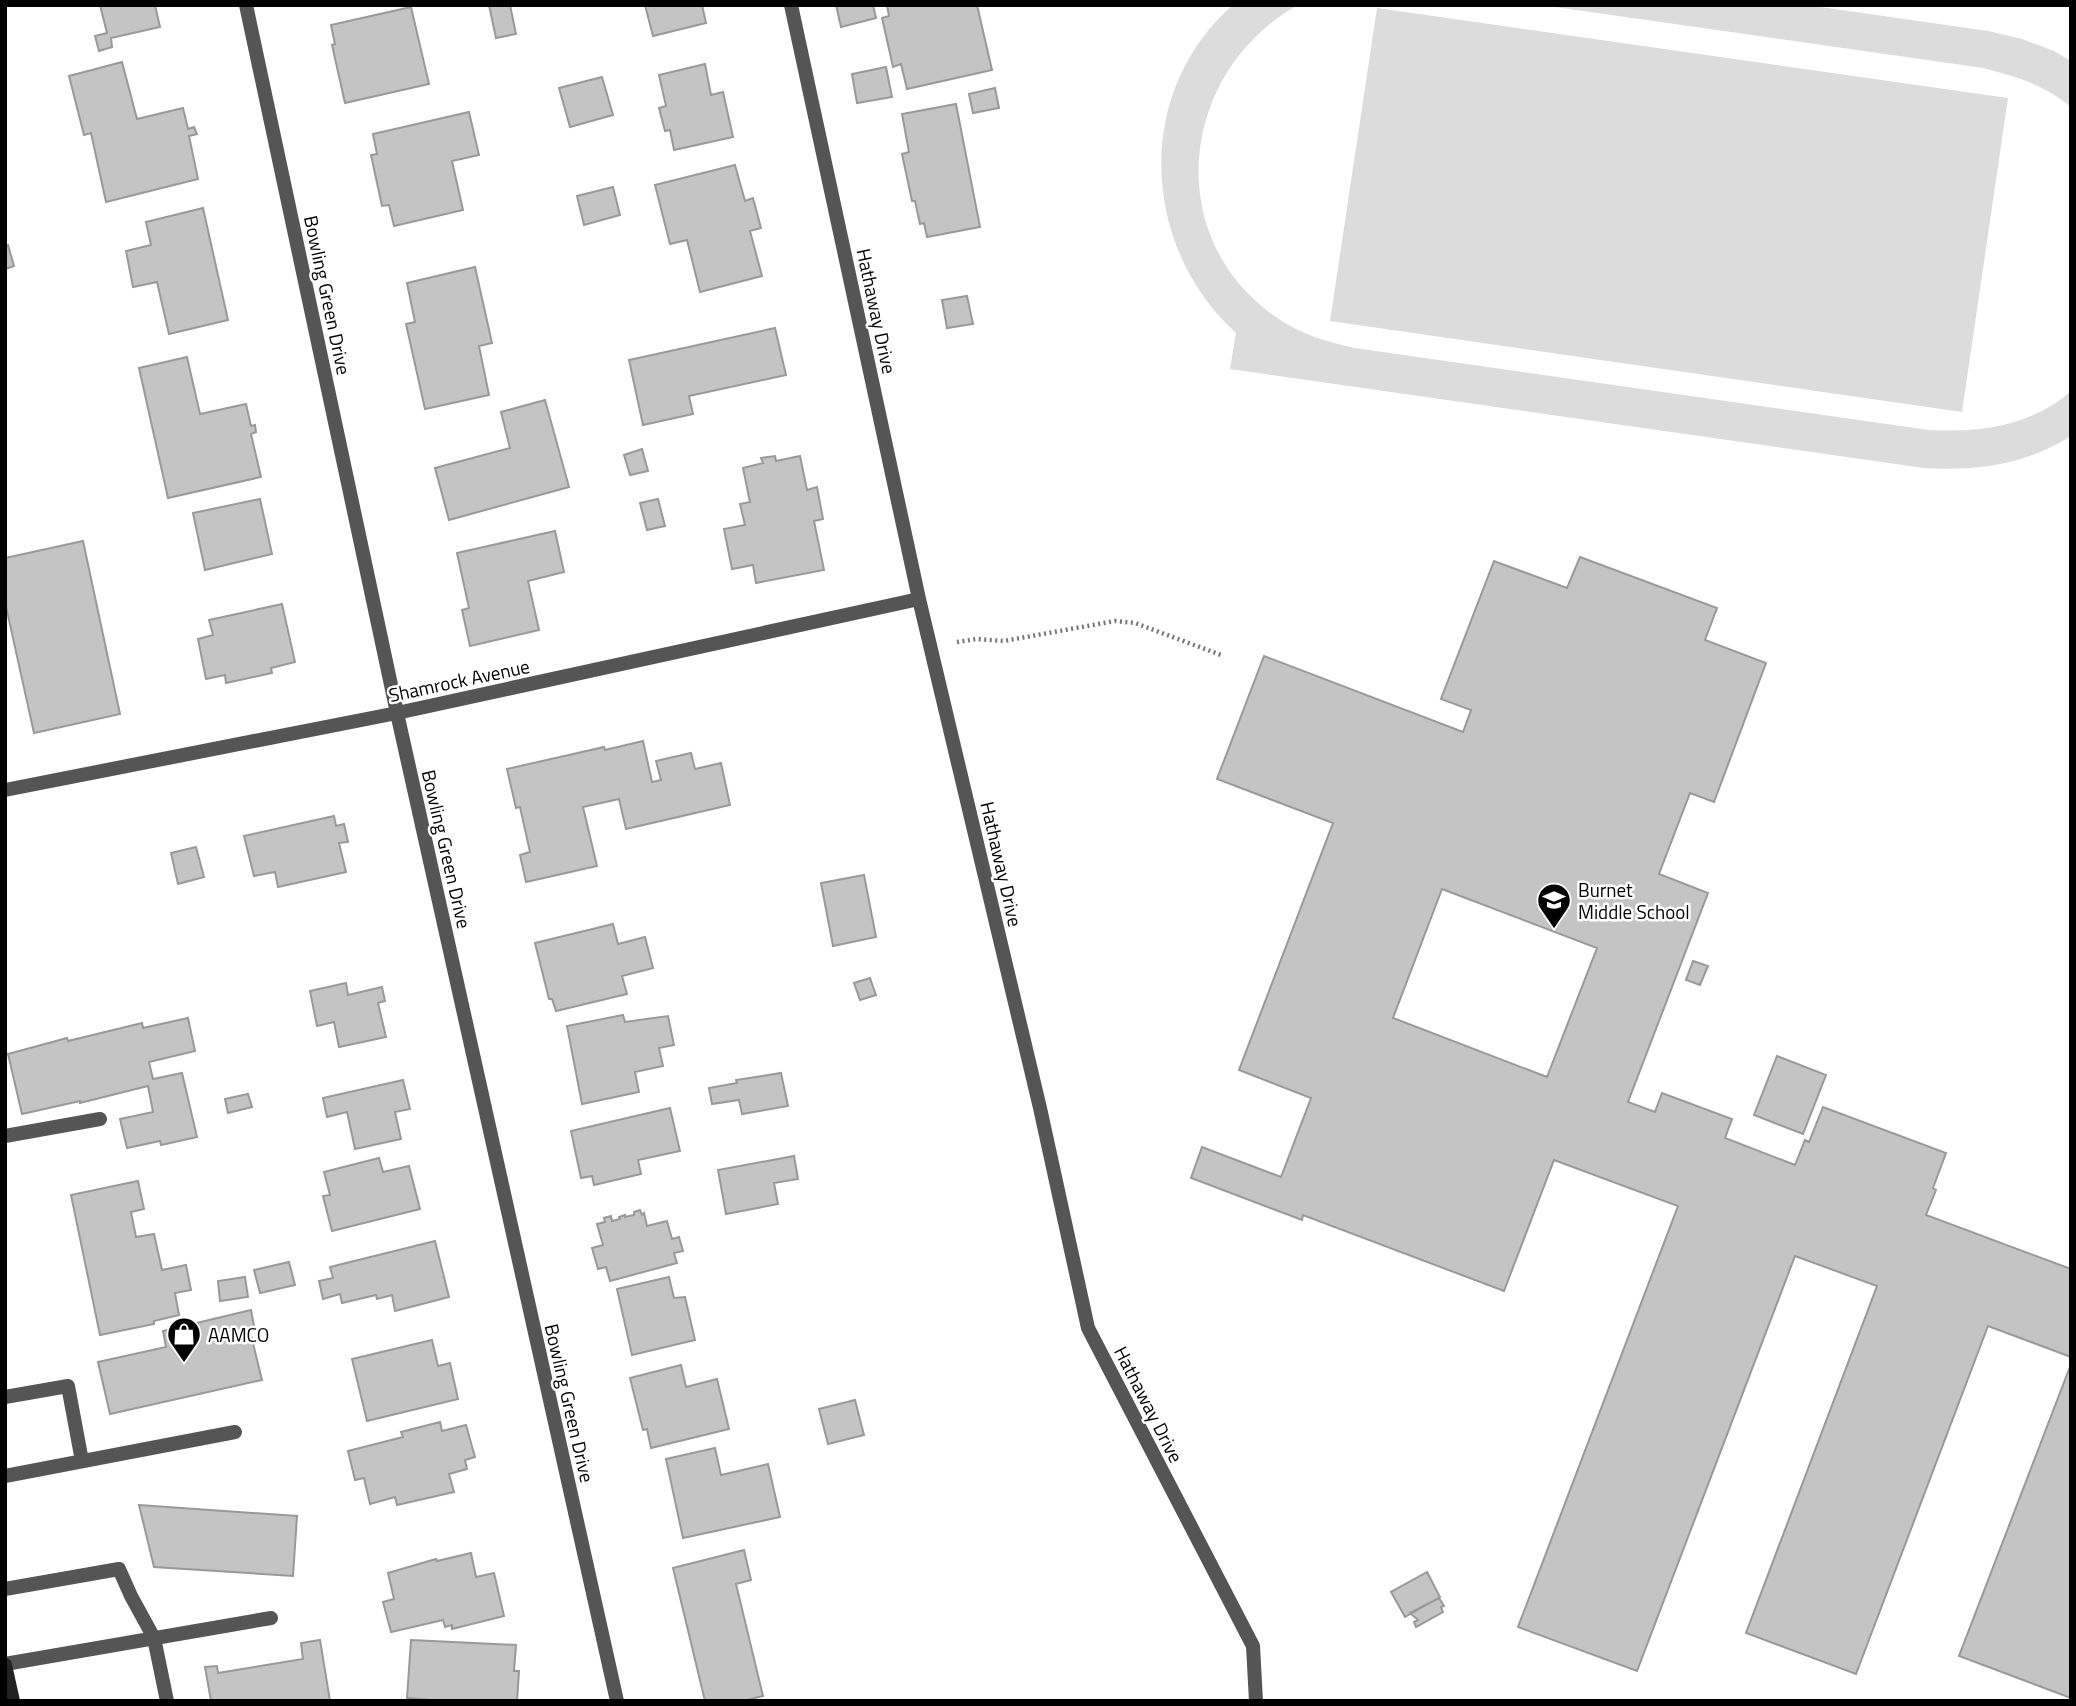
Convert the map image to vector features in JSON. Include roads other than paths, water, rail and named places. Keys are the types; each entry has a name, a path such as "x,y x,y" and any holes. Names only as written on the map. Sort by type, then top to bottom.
{"main road":[{"path":"5,1665 7,1684 13,1701"}],"street":[{"name":"Bowling Green Drive","path":"246,5 397,713 617,1701"},
{"name":"Hathaway Drive","path":"791,5 919,599 1040,1108 1088,1328 1253,1646 1256,1701"},
{"name":"Shamrock Avenue","path":"5,790 397,713 919,599"},
{"path":"5,1136 100,1119"},
{"path":"5,1397 68,1386 82,1461"},
{"path":"5,1476 235,1432"},
{"path":"5,1589 118,1569 155,1638 167,1701"},
{"path":"5,1665 271,1618"}],"place":[{"name":"Burnet Middle School","path":"1554,930"},
{"name":"AAMCO","path":"184,1364"}]}
